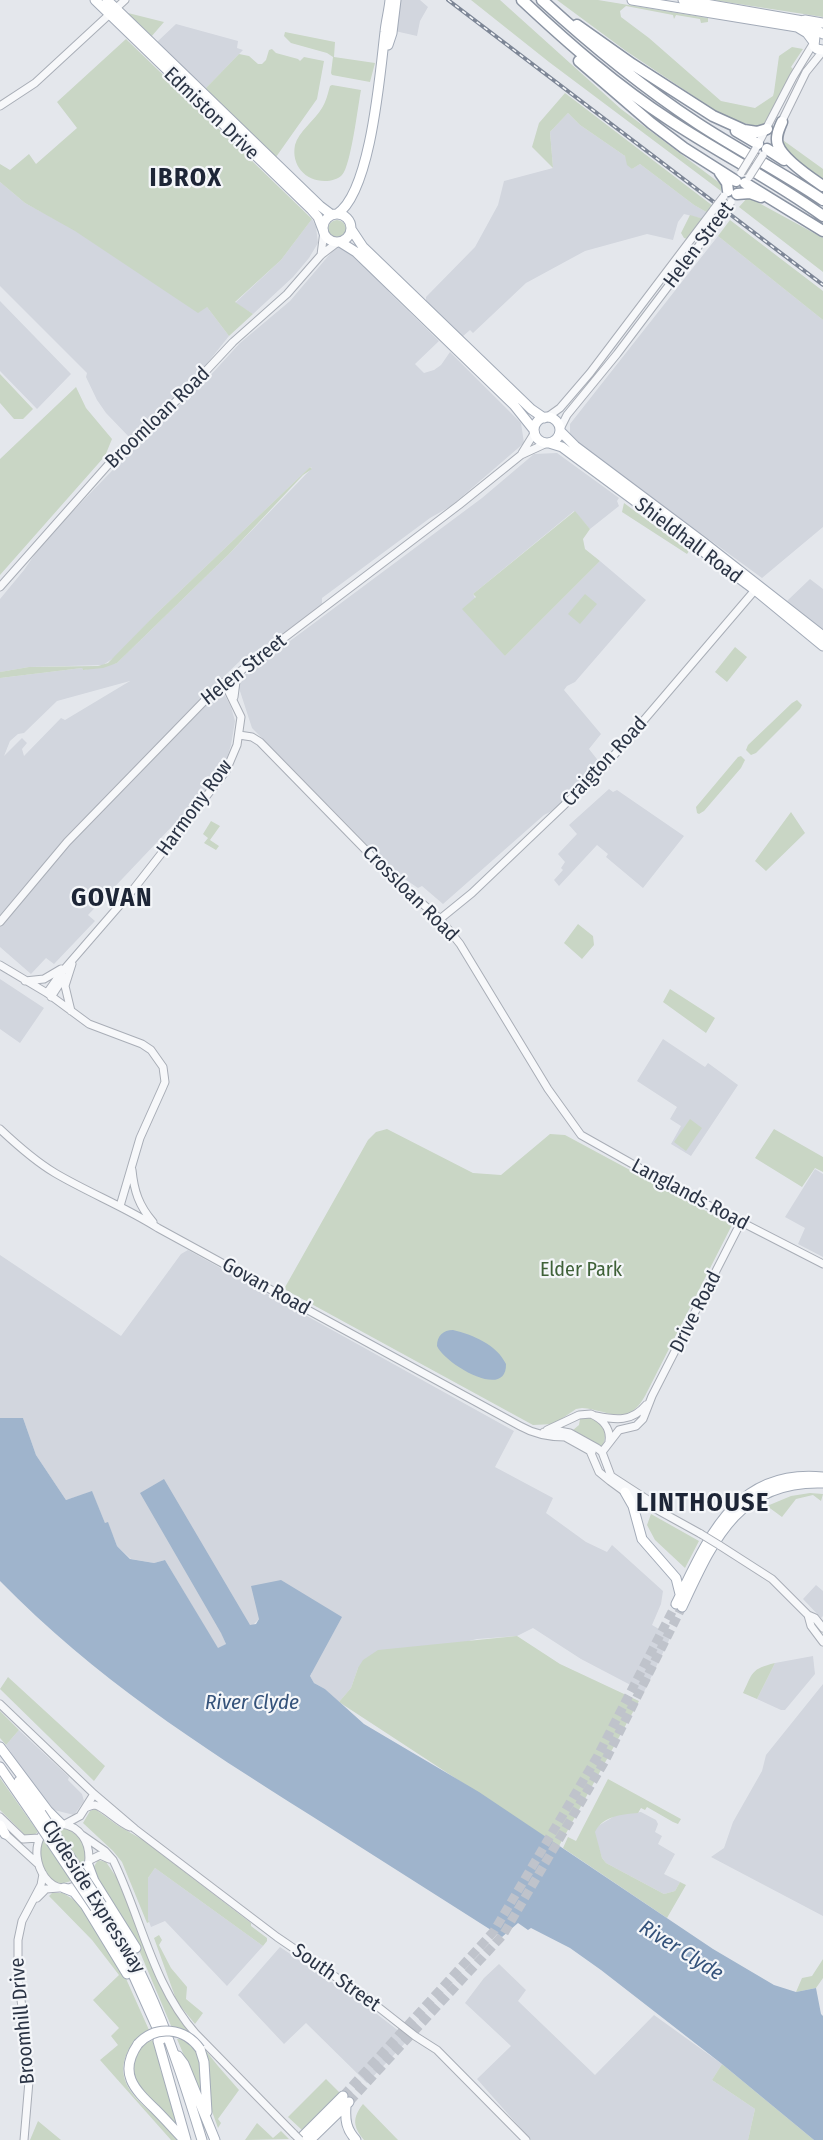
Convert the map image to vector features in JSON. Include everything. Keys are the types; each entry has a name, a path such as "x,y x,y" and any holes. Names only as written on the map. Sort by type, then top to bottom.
{"highway":[{"path":"517,0 554,38 636,111 684,148 710,164 742,179 772,201 823,231"},
{"path":"522,0 586,58 644,103 823,216"},
{"path":"543,0 761,150 823,186"},
{"path":"543,0 586,40 639,83 700,125 823,200"},
{"path":"713,116 744,130 757,132 767,129"},
{"path":"782,122 777,136 779,148 811,178"},
{"path":"710,164 728,183 730,196 750,193 772,201"}],"main road":[{"name":"Edmiston Drive","path":"95,0 124,18 320,206 335,214"},
{"name":"Edmiston Drive","path":"107,0 113,12 317,215 324,230"},
{"path":"390,0 383,58 361,174 345,207 325,221 324,230 328,238 356,252 463,351 514,405 539,441 548,443 558,438 560,430 556,422 531,409 463,351"},
{"path":"383,58 392,33 396,0"},
{"path":"632,0 797,27 807,33 817,49 823,50"},
{"path":"683,0 823,23"},
{"path":"803,21 823,34"},
{"path":"813,42 815,36 823,34"},
{"path":"339,242 348,237 353,194"},
{"path":"335,214 346,217 363,247 442,331"},
{"path":"534,431 537,423 545,418"},
{"name":"Shieldhall Road","path":"560,430 575,446 632,494"},
{"name":"Shieldhall Road","path":"548,443 565,449 632,494 823,636"},
{"name":"Shieldhall Road","path":"701,545 823,646"},
{"path":"679,1602 714,1529 736,1504 754,1492 783,1479 823,1477"},
{"path":"679,1602 726,1524 742,1508 776,1488 801,1483 823,1483"},
{"path":"625,1492 633,1506 642,1539 676,1578 679,1602"},
{"path":"0,1747 48,1811 62,1824"},
{"name":"Clydeside Expressway","path":"0,1755 99,1906 129,1947 151,1992 172,2047 202,2140"},
{"name":"Clydeside Expressway","path":"0,1767 38,1815"},
{"path":"89,1863 94,1881 139,1954 151,1992"},
{"path":"62,1888 77,1894 128,1976 139,1986"},
{"name":"Clydeside Expressway","path":"99,1906 139,1986 159,2034"},
{"path":"185,2140 133,2086 129,2068 131,2056 138,2044 153,2033 170,2031 188,2037 200,2049 204,2062 205,2098 211,2130"},
{"path":"159,2034 158,2041 185,2140"},
{"path":"159,2034 202,2140"},
{"path":"172,2047 184,2064 215,2140"},
{"path":"298,2138 346,2101"},
{"path":"310,2140 346,2101"},
{"path":"346,2101 346,2124 356,2140"}],"street":[{"path":"0,106 35,83 124,0"},
{"name":"Helen Street","path":"761,150 767,129 813,42"},
{"name":"Helen Street","path":"560,430 567,415 617,354 722,214 730,196 782,122 806,72 823,50"},
{"name":"Helen Street","path":"545,418 560,408 590,373 714,209 730,196"},
{"path":"321,255 324,230"},
{"name":"Broomloan Road","path":"0,587 108,465 203,376 233,342 291,289 321,255 339,242"},
{"name":"Helen Street","path":"521,455 534,431"},
{"name":"Helen Street","path":"0,922 68,842 199,704 224,682 459,505 521,455 548,443"},
{"name":"Craigton Road","path":"440,919 471,893 603,768 755,590"},
{"path":"234,700 233,692 237,673"},
{"path":"224,682 241,717 239,735"},
{"name":"Crossloan Road","path":"239,735 252,737 260,742 393,878 440,919 460,944 566,1116"},
{"name":"Harmony Row","path":"49,995 73,959 132,891 222,776 234,755 239,735"},
{"name":"Harmony Row","path":"25,981 51,976 73,959"},
{"name":"Harmony Row","path":"71,1012 65,986 73,959"},
{"path":"0,965 98,1029 142,1044 155,1054 163,1067 165,1082 140,1138 120,1206"},
{"name":"Langlands Road","path":"566,1116 581,1135 596,1145 823,1264"},
{"name":"Govan Road","path":"0,1130 55,1173 120,1206 520,1426 539,1434 570,1433 602,1452"},
{"path":"132,1165 137,1198 145,1213 158,1228"},
{"name":"Drive Road","path":"609,1441 619,1430 636,1426 643,1419 741,1222"},
{"name":"Drive Road","path":"567,1421 585,1413 631,1418 641,1412 650,1401"},
{"path":"596,1416 605,1424 609,1432 609,1441 602,1452"},
{"path":"539,1434 567,1421"},
{"path":"567,1421 564,1434 590,1451 602,1452"},
{"path":"590,1451 599,1472 625,1492 701,1534 772,1579 823,1628"},
{"path":"602,1452 611,1476 648,1500 650,1504"},
{"path":"808,1615 811,1626 823,1642"},
{"name":"South Street","path":"0,1704 93,1794 135,1829 268,1931 370,2000 415,2036 437,2050 526,2140"},
{"path":"39,1866 37,1849 39,1838 48,1828 80,1816 93,1794"},
{"name":"South Street","path":"85,1808 92,1805 98,1806 120,1823 135,1829"},
{"path":"80,1816 81,1833 88,1847 89,1863"},
{"path":"0,1817 23,1839 39,1838"},
{"path":"62,1824 71,1826 81,1833 108,1854 116,1864 166,1988 178,2011 201,2039 298,2138"},
{"path":"2,1829 39,1866 50,1883 62,1888"},
{"path":"32,1904 46,1889 72,1886 79,1881 89,1863 98,1855 116,1864"},
{"name":"Broomhill Drive","path":"24,2140 29,2095 29,2064 17,1954 20,1927 41,1885 43,1874"}],"shaded area":[{"path":"400,0 420,0 428,7 420,21 417,36 395,31"},
{"path":"176,24 238,41 237,48 243,50 205,89 157,42"},
{"path":"568,113 580,125 625,156 632,169 640,164 708,213 704,219 684,214 678,222 673,240 647,234 585,251 526,283 473,333 470,330 462,337 426,302 426,297 475,247 498,205 504,181 553,168 550,132"},
{"path":"0,182 25,203 75,230 120,260 207,307 229,336 201,371 131,439 97,400 86,377 87,373 0,286"},
{"path":"312,219 316,227 318,243 293,277 253,314 235,303 281,260"},
{"path":"718,236 823,320 823,527 762,578 576,442 570,434 570,424"},
{"path":"335,248 347,249 439,341 415,364 424,373 434,370 441,365 450,352 521,423 524,443 451,506 430,518 322,598 322,606 282,635 241,660 218,682 231,707 235,721 225,764 213,783 88,915 95,921 54,964 46,958 31,974 0,947 0,678 82,668 83,670 117,663 229,554 312,468 310,467 156,614 118,655 103,665 29,667 0,672 0,599 44,541 135,447 208,378 240,343 290,301","holes":["130,681 65,720 61,718 24,756 22,749 27,743 22,738 4,756 10,741 18,734 24,733 57,701"]},
{"path":"0,301 71,374 37,409 0,371"},
{"path":"557,453 619,498 617,501 619,506 590,529 574,511 473,594 505,656 600,561 646,600 575,682 564,690 601,734 589,749 600,763 552,811 544,815 443,904 422,886 418,888 393,871 252,728 238,685 243,676 482,498 534,454"},
{"path":"810,579 823,589 823,630 787,601"},
{"path":"609,789 613,792 617,790 684,836 643,888 606,857 608,854 597,845 559,886 554,880 563,870 561,868 565,862 558,854 577,834 569,825"},
{"path":"0,979 44,1008 20,1043 0,1029"},
{"path":"663,1039 705,1067 708,1063 738,1085 691,1156 671,1144 681,1126 670,1119 677,1107 637,1081"},
{"path":"815,1169 823,1174 823,1257 798,1244 805,1228 785,1217"},
{"path":"188,1250 514,1431 495,1467 553,1498 546,1513 586,1542 607,1552 612,1545 663,1591 661,1604 652,1625 671,1636 644,1692 581,1659 533,1628 517,1636 477,1639 358,1668 351,1688 339,1702 325,1689 314,1683 310,1676 312,1673 259,1619 252,1626 221,1632 226,1644 218,1649 165,1560 154,1563 131,1559 117,1546 92,1492 66,1500 36,1455 23,1418 0,1418 0,1255 121,1336 181,1254"},
{"path":"816,1585 823,1591 823,1616 821,1618 803,1599"},
{"path":"813,1656 815,1674 785,1710 757,1699 775,1663"},
{"path":"823,1684 823,1916 711,1857 724,1848 733,1822 762,1771 766,1755"},
{"path":"19,1730 69,1777 68,1780 82,1794 84,1801 74,1815 54,1810 6,1745"},
{"path":"641,1812 656,1820 658,1824 655,1832 662,1836 658,1844 675,1854 664,1874 680,1882 675,1891 664,1894 606,1863 602,1858 595,1836 598,1826 618,1814"},
{"path":"155,1868 263,1946 227,1986 165,1921 151,1927 148,1919 148,1878"},
{"path":"280,1947 364,2004 409,2039 367,2083 306,2023 284,2044 238,1995"},
{"path":"499,1964 526,1990 518,2001 595,2075 654,2015 722,2064 712,2080 755,2109 748,2140 531,2140 477,2079 511,2046 465,2003 484,1978"}],"green space":[{"path":"471,0 500,0 621,109 721,184 721,191 549,62"},
{"path":"557,0 598,0 708,18 708,22 701,23 700,19 676,15 674,19 673,15 626,6 620,11 621,17 649,38 721,101 755,108 773,96 779,56 792,47 803,49 791,67 793,69 767,122 757,127 725,117 626,51"},
{"path":"713,0 823,0 823,17"},
{"path":"128,13 164,22 151,37"},
{"path":"285,32 335,42 334,57 375,63 370,82 332,75 333,57 327,53 291,43 284,36"},
{"path":"126,39 312,219 281,260 235,302 253,314 229,336 207,307 198,313 75,231 25,203 0,182 0,164 10,170 29,154 36,164 77,128 57,102"},
{"path":"272,49 276,53 300,61 304,57 324,61 317,99 276,157 205,89 239,54 249,56 258,64 262,64 269,50"},
{"path":"332,85 361,90 345,169 336,179 327,181 306,175 297,165 294,152 297,140 322,108"},
{"path":"565,93 713,206 708,213 640,164 632,169 627,165 625,156 580,125 568,113 550,132 553,168 532,147 539,123"},
{"path":"780,138 823,169 823,183 784,150"},
{"path":"748,197 823,238 823,272 739,207"},
{"path":"690,215 704,219 687,239 681,233"},
{"path":"333,220 341,220 346,225 344,236 333,238 328,233 328,225"},
{"path":"730,220 823,291 823,320 718,236"},
{"path":"0,374 33,409 23,419 14,419 0,403"},
{"path":"76,387 86,408 112,439 105,456 0,575 0,459"},
{"path":"310,467 312,469 303,475 229,554 117,663 103,668 83,670 82,668 0,678 0,672 29,667 98,666 108,663"},
{"path":"624,503 689,551 687,554 622,512"},
{"path":"575,511 590,529 583,539 585,549 600,561 505,656 462,609 476,597 473,594"},
{"path":"585,594 597,604 580,624 568,614"},
{"path":"735,647 747,657 727,682 715,672"},
{"path":"797,700 802,705 800,709 756,753 751,755 746,750 748,745"},
{"path":"741,756 745,760 741,768 704,811 697,813 696,807"},
{"path":"791,812 805,833 766,871 755,861"},
{"path":"211,821 220,826 210,840 219,846 216,850 204,843 208,838 203,834"},
{"path":"578,924 593,936 594,945 582,959 564,943"},
{"path":"670,989 715,1018 706,1033 663,1002"},
{"path":"690,1119 702,1128 686,1151 674,1142"},
{"name":"Elder Park","path":"387,1129 473,1173 501,1175 550,1134 565,1135 732,1225 638,1406 631,1412 617,1415 592,1409 576,1409 554,1424 533,1425 284,1289 368,1140 376,1132"},
{"path":"774,1129 823,1157 823,1172 815,1168 802,1187 755,1158"},
{"path":"590,1417 604,1429 605,1438 602,1447 573,1430 579,1425 580,1419"},
{"path":"810,1493 823,1494 821,1501 813,1495 796,1499 782,1517 767,1506 791,1496"},
{"path":"651,1514 699,1541 685,1568 655,1540 647,1525"},
{"path":"517,1636 560,1664 639,1701 559,1846 339,1702 351,1688 363,1660 378,1650"},
{"path":"775,1663 757,1699 743,1693 754,1672 761,1667"},
{"path":"8,1677 105,1766 94,1781 0,1689"},
{"path":"0,1711 19,1730 6,1745 0,1738"},
{"path":"0,1778 38,1832 34,1835 26,1836 0,1810"},
{"path":"608,1779 681,1819 678,1824 647,1807 645,1810 641,1808 638,1813 608,1819 595,1832 602,1858 606,1863 664,1894 675,1891 680,1882 686,1885 667,1918 563,1848 568,1837 576,1841"},
{"path":"95,1809 143,1840 251,1923 251,1926 267,1938 267,1941 263,1946 155,1868 148,1878 149,1922 147,1923 122,1862 83,1823 90,1811"},
{"path":"61,1827 82,1841 86,1859 78,1876 69,1882 58,1883 45,1872 41,1848 49,1831"},
{"path":"98,1860 106,1862 119,1881 173,2009 239,2090 218,2119 221,2123 218,2128 209,2103 210,2069 204,2050 172,2028 134,1938 99,1883 93,1868"},
{"path":"52,1893 63,1893 79,1903 123,1972 149,2030 140,2036 127,2052 124,2075 127,2086 178,2140 171,2140 100,2060 118,2045 111,2036 119,2028 93,2000 119,1975 92,1940 49,1896"},
{"path":"159,1935 162,1940 159,1945 171,1968 187,1987 186,1999 203,2013 195,2024 177,2002 154,1938"},
{"path":"823,1959 823,1978 816,1988 796,1992 802,1978 812,1976"},
{"path":"177,2039 194,2045 198,2052 202,2070 202,2098"},
{"path":"154,2040 161,2072 167,2079 180,2131 135,2085 132,2062 137,2051 145,2043"},
{"path":"722,2064 814,2140 748,2140 755,2109 712,2080"},
{"path":"326,2079 341,2094 303,2131 288,2117"},
{"path":"363,2104 398,2140 364,2140 355,2122"},
{"path":"38,2121 61,2140 30,2140"},
{"path":"257,2123 273,2138 281,2131 289,2139 245,2140"}],"water":[{"path":"453,1330 476,1338 496,1351 506,1364 504,1375 497,1379 487,1379 475,1376 451,1362 437,1346 441,1334"},
{"name":"River Clyde","path":"0,1418 23,1418 36,1455 66,1500 92,1491 117,1546 130,1559 154,1563 165,1560 218,1648 226,1644 221,1633 140,1493 164,1479 250,1625 256,1624 259,1619 251,1586 281,1580 342,1617 310,1676 314,1683 325,1689 364,1724 479,1792 713,1949 774,1985 796,1992 816,1988 823,2016 823,2140 814,2140 722,2064 570,1948 531,1928 528,1930 518,1923 502,1937 187,1735 110,1679 36,1616 0,1581"}],"tunnel":[{"path":"343,2096 494,1931 597,1757 676,1604"},
{"path":"349,2102 503,1935 605,1761 682,1607"}],"railway":[{"path":"448,0 823,285"}],"district":[{"name":"IBROX","path":"186,179"},
{"name":"GOVAN","path":"112,899"},
{"name":"LINTHOUSE","path":"703,1504"}]}
